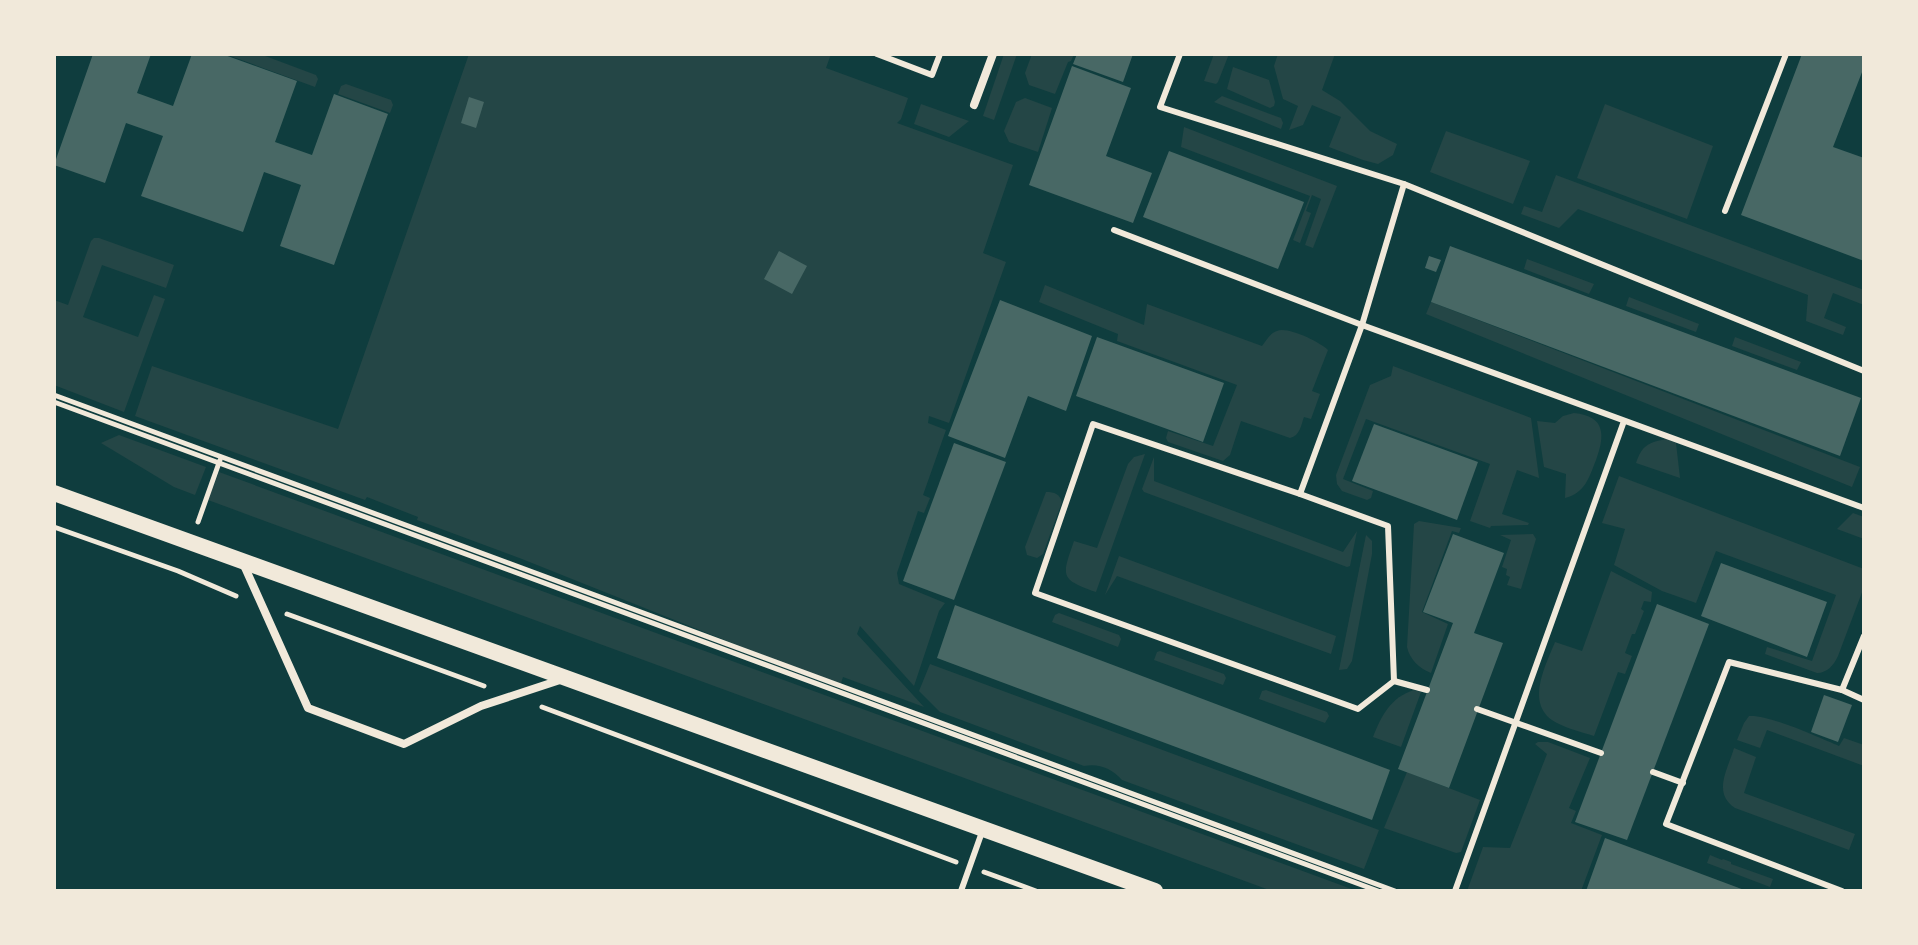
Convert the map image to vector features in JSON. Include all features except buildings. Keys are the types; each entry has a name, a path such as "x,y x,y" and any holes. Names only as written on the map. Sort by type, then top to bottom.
{"main road":[{"path":"54,493 1155,891"}],"street":[{"path":"974,105 993,54"},
{"path":"242,562 308,708 404,744 481,706 564,678"}],"lane":[{"path":"877,54 932,75 940,54"},
{"path":"1180,54 1160,107 1404,184 1864,371"},
{"path":"1725,211 1786,54"},
{"path":"1300,494 1362,325 1404,184"},
{"path":"1114,230 1362,325 1864,508"},
{"path":"1455,891 1624,421"},
{"path":"1093,424 1388,526 1394,681 1358,709 1035,593 1093,424"},
{"path":"1842,690 1864,636"},
{"path":"1842,891 1666,824 1729,662 1842,690 1864,700"},
{"path":"1394,681 1427,690"},
{"path":"1477,709 1601,753"},
{"path":"1653,772 1683,783"},
{"path":"961,891 983,829"}],"path":[{"path":"54,395 1395,891"},
{"path":"54,402 1378,891"},
{"path":"190,543 221,456"},
{"path":"54,527 178,571 241,598"},
{"path":"286,614 488,687"},
{"path":"531,703 1036,891"}],"shaded area":[{"path":"225,54 260,54 316,75 318,79 315,87"},
{"path":"469,54 831,54 826,68 908,98 897,123 1013,165 983,253 1006,262 949,423 929,416 928,423 946,430 923,495 930,498 924,513 918,511 897,573 899,584 945,603 939,611 914,686 860,626 857,634 924,707 843,677 840,686 417,520 418,517 367,497 365,500 135,416 152,366 338,429"},
{"path":"1004,54 1017,54 994,120 983,116"},
{"path":"1032,54 1074,54 1055,94 1029,85 1025,73"},
{"path":"1214,54 1229,54 1216,84 1204,81"},
{"path":"1278,54 1335,54 1322,90 1340,101 1370,131 1397,144 1393,155 1378,164 1329,147 1341,117 1312,105 1303,125 1289,130 1298,106 1283,99 1274,66"},
{"path":"1233,67 1269,80 1274,106 1270,108 1227,89"},
{"path":"346,84 391,100 390,113 338,94 341,86"},
{"path":"1222,96 1281,118 1281,129 1214,102"},
{"path":"1025,98 1052,108 1038,152 1009,142 1004,131 1016,102"},
{"path":"921,104 969,121 949,137 914,124"},
{"path":"1605,104 1713,146 1687,219 1577,178"},
{"path":"1184,127 1337,186 1313,248 1305,245 1321,199 1312,195 1306,211 1311,213 1300,243 1293,240 1310,196 1181,147"},
{"path":"1446,131 1530,161 1513,204 1430,172"},
{"path":"1556,175 1864,290 1864,305 1833,293 1824,318 1846,327 1843,335 1806,321 1808,295 1578,209 1559,228 1521,214 1524,206 1542,212"},
{"path":"94,238 174,265 166,288 102,265 83,317 138,337 154,295 165,299 124,412 54,385 54,300 68,305"},
{"path":"1527,259 1594,284 1589,294 1524,269"},
{"path":"1045,285 1144,325 1147,304 1262,346 1272,333 1282,330 1311,339 1328,350 1312,391 1320,394 1311,419 1304,417 1298,433 1290,438 1241,421 1230,455 1223,461 1168,442 1168,431 1213,446 1237,385 1117,341 1118,334 1039,302"},
{"path":"1629,297 1699,324 1696,332 1626,306"},
{"path":"1431,302 1860,467 1852,487 1426,314"},
{"path":"1735,337 1801,362 1797,370 1732,346"},
{"path":"1393,366 1531,418 1539,478 1517,470 1502,514 1528,525 1490,528 1470,521 1490,464 1366,419 1343,479 1373,491 1371,498 1367,500 1342,491 1336,475 1370,385 1391,376"},
{"path":"1574,413 1592,418 1597,423 1601,443 1585,484 1565,498 1566,474 1544,467 1537,421 1555,423 1563,416"},
{"path":"119,435 206,467 195,495 174,487 101,443"},
{"path":"1667,439 1676,443 1680,478 1636,463 1647,445"},
{"path":"1145,454 1096,592 1075,583 1067,575 1066,569 1074,541 1097,548 1128,464 1134,457"},
{"path":"1154,457 1154,481 1343,552 1357,531 1350,566 1144,492 1142,489"},
{"path":"219,472 1357,891 1272,891 208,500"},
{"path":"1619,476 1864,569 1864,587 1832,665 1824,672 1817,673 1765,654 1767,647 1812,661 1836,595 1716,551 1696,603 1662,591 1614,565 1625,529 1602,523"},
{"path":"1046,492 1056,494 1062,502 1043,554 1037,558 1027,555 1025,547"},
{"path":"1853,513 1864,517 1864,539 1837,529"},
{"path":"1419,521 1461,528 1459,533 1452,531 1422,612 1448,624 1431,673 1416,663 1407,647 1414,524"},
{"path":"1533,534 1536,539 1521,589 1507,585 1510,577 1506,575 1507,569 1502,567 1511,540 1500,535"},
{"path":"1366,535 1372,541 1372,554 1352,661 1347,669 1339,670"},
{"path":"1119,556 1336,636 1331,654 1117,576 1105,595"},
{"path":"1611,571 1652,592 1651,602 1644,601 1641,609 1644,611 1625,653 1632,656 1625,674 1618,672 1594,736 1561,725 1547,716 1541,707 1540,686 1555,642 1582,651"},
{"path":"1059,613 1119,635 1118,647 1052,622"},
{"path":"1160,651 1224,674 1223,685 1154,660"},
{"path":"930,664 1379,830 1364,869 1122,780 1104,767 1084,766 940,712 919,691"},
{"path":"1414,690 1421,692 1401,747 1373,737 1388,708 1399,697"},
{"path":"1262,691 1327,712 1329,716 1325,723 1259,699"},
{"path":"1749,716 1781,723 1839,746 1844,738 1864,745 1864,766 1767,730 1760,748 1737,740"},
{"path":"1548,742 1590,758 1569,808 1576,811 1571,823 1602,835 1581,891 1467,891 1483,847 1510,848 1547,754 1535,744"},
{"path":"1734,748 1756,757 1744,793 1855,834 1849,850 1735,808 1728,802 1723,788"},
{"path":"1407,772 1480,800 1461,852 1456,853 1384,828"},
{"path":"1710,855 1773,879 1770,887 1707,863"}]}
